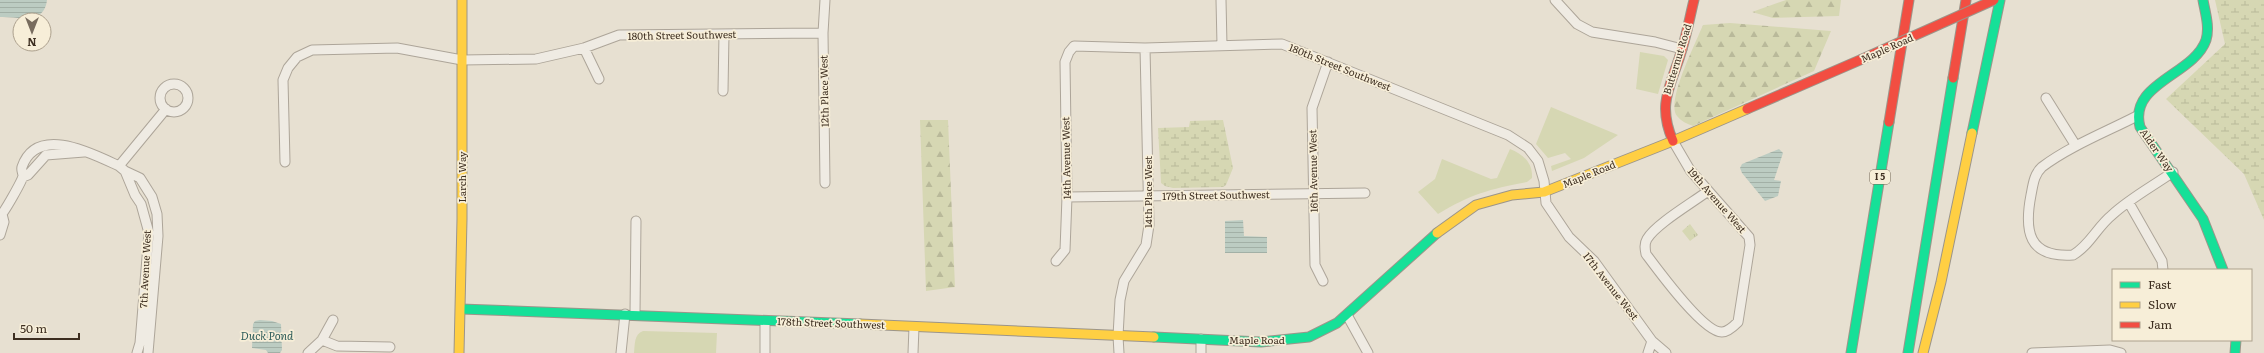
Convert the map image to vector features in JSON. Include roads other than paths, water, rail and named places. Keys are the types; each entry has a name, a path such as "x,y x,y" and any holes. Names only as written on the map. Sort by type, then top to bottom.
{"main road":[{"name":"Larch Way","path":"459,353 461,309 462,0"},
{"name":"Butternut Road","path":"1673,141 1666,125 1665,98 1682,49 1694,0"},
{"name":"I 5","path":"1851,353 1909,0"},
{"path":"1908,353 1966,0"},
{"name":"Maple Road","path":"1201,339 1271,342 1297,340 1326,330 1347,315 1438,233 1476,205 1512,195 1544,192 1673,141 1994,0"},
{"path":"1923,353 1941,282 2000,0"},
{"name":"Alder Way","path":"2202,0 2208,24 2206,41 2195,57 2147,96 2139,106 2137,116 2140,127 2173,172 2203,219 2223,269"},
{"name":"178th Street Southwest","path":"461,309 635,314 766,321 1201,339"},
{"path":"2235,353 2236,341"}],"street":[{"name":"12th Place West","path":"825,0 823,33 825,182"},
{"path":"1221,0 1222,46"},
{"path":"1555,0 1577,24 1592,32 1655,42 1682,49"},
{"name":"180th Street Southwest","path":"285,162 283,80 288,68 298,57 312,50 397,48 462,60 536,59 584,48 619,36 823,33"},
{"path":"723,91 724,34"},
{"name":"180th Street Southwest","path":"1069,52 1074,46 1145,48 1282,44 1508,136 1528,148 1538,161 1544,181 1544,192"},
{"path":"584,48 599,79"},
{"name":"14th Place West","path":"1119,353 1118,336 1120,300 1124,281 1146,245 1149,226 1145,48"},
{"name":"14th Avenue West","path":"1056,261 1065,250 1067,197 1065,62 1069,52"},
{"name":"16th Avenue West","path":"1323,281 1315,265 1312,108 1328,62"},
{"path":"2046,98 2076,146"},
{"path":"0,235 4,222 1,215 23,177 28,174 46,155 84,152 122,168 166,109"},
{"path":"2137,116 2076,146 2041,168 2034,181 2027,218 2027,227 2035,243 2048,252 2064,255 2073,255 2081,251 2101,224 2173,172"},
{"name":"19th Avenue West","path":"1673,141 1690,170 1749,237 1749,252 1738,322 1730,330 1722,332 1711,328 1691,310 1646,254 1645,243 1655,230 1708,191"},
{"name":"7th Avenue West","path":"122,168 135,195 142,204 147,218 149,233 140,343 137,353"},
{"name":"7th Avenue West","path":"122,168 140,178 152,197 157,214 158,236 148,353"},
{"name":"17th Avenue West","path":"1544,192 1546,203 1569,236 1594,261 1652,341 1666,353"},
{"name":"179th Street Southwest","path":"1067,197 1365,193"},
{"path":"2129,203 2162,261 2164,269"},
{"path":"635,314 636,221"},
{"path":"621,353 625,314"},
{"path":"1347,315 1368,353"},
{"path":"308,353 322,340 333,320"},
{"path":"765,353 766,321"},
{"path":"913,353 914,327"},
{"path":"1201,339 1201,353"},
{"path":"322,340 337,346 390,347"},
{"path":"1648,353 1652,341"},
{"path":"2032,353 2110,350 2121,353"}],"water":[{"path":"0,0 47,0 45,8 42,12 12,12 12,18 0,17"},
{"path":"1779,149 1783,153 1774,180 1781,181 1778,196 1765,201 1742,173 1740,168 1742,164"},
{"path":"1243,220 1244,236 1267,237 1267,253 1225,253 1225,221"},
{"name":"Duck Pond","path":"255,321 272,321 281,324 282,350 280,353 268,353 266,350 252,348 253,324"}]}
